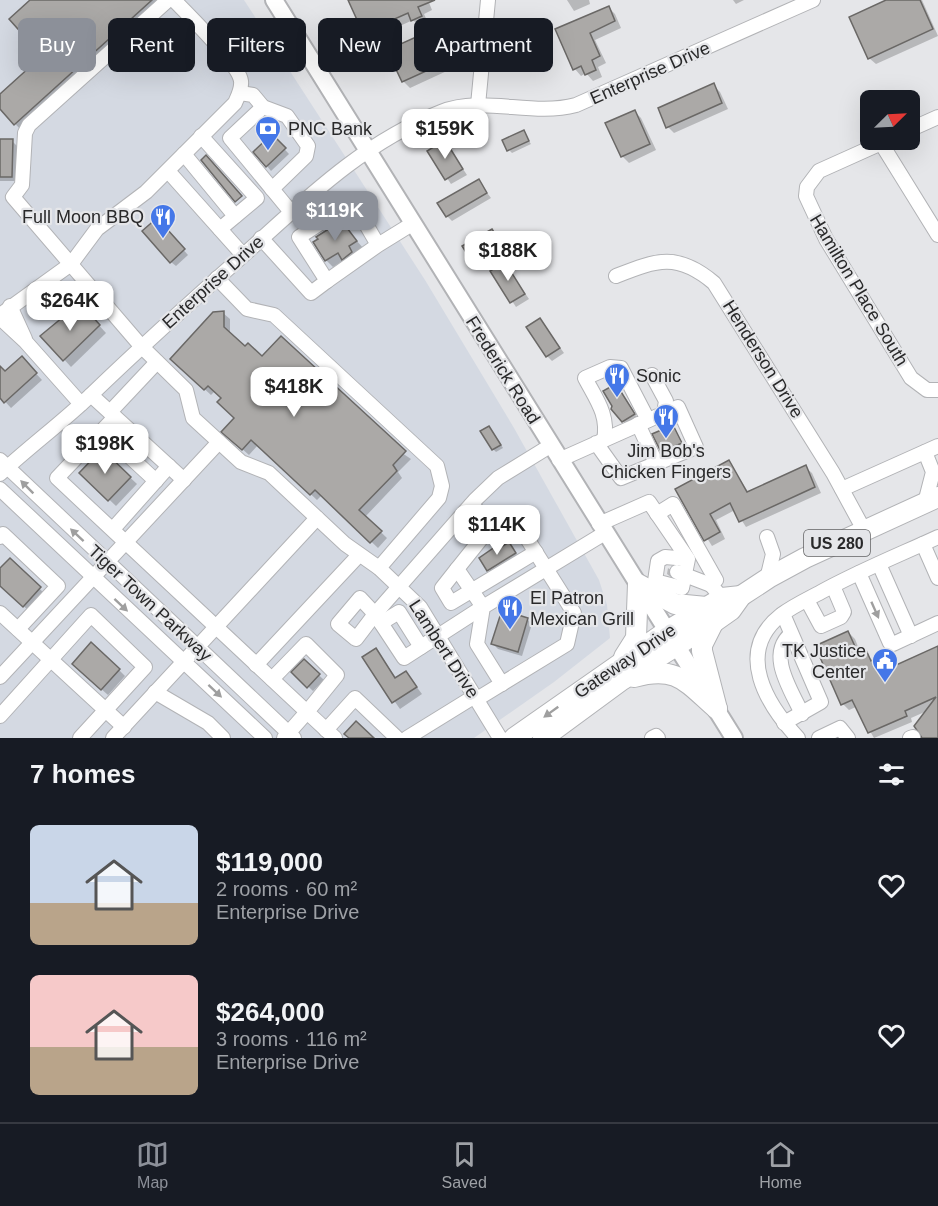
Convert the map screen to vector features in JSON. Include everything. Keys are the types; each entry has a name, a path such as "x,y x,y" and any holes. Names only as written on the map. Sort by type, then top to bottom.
{"highway":[{"name":"Gateway Drive","path":"514,738 672,638 719,602 864,530 932,500"},
{"path":"635,580 675,604 719,602 702,645 717,709"},
{"path":"635,580 636,638 619,673 658,671 681,678 717,709"},
{"name":"Gateway Drive","path":"543,738 619,673"}],"main road":[{"name":"Frederick Road","path":"274,0 365,150 734,738"}],"street":[{"path":"168,0 29,125 25,133 22,185 6,196 70,264 141,346 186,390 193,418 242,462 268,473 359,555 379,568 399,586 378,618"},
{"path":"174,0 233,65 241,80 240,93 235,103 146,192 97,229 70,264 3,313 25,341 86,399 112,414 184,480"},
{"path":"478,105 488,0"},
{"name":"Enterprise Drive","path":"2,467 86,399 261,238 365,150 442,112 478,105 547,111 576,105 813,0"},
{"path":"240,93 253,95 263,107 290,118 308,152 272,189"},
{"path":"263,107 230,138 291,212"},
{"path":"920,125 938,117"},
{"path":"201,136 258,198 220,229"},
{"name":"Hamilton Place South","path":"864,150 819,171 807,186 806,196 826,239 911,378 927,390 938,390"},
{"path":"889,150 938,235"},
{"path":"184,154 236,216"},
{"path":"168,171 243,255"},
{"path":"327,281 299,237 353,202 378,245"},
{"path":"261,238 311,293 378,245 412,224"},
{"name":"Henderson Drive","path":"616,276 652,262 671,261 699,270 714,283 727,299 842,489 864,530"},
{"path":"217,278 247,309 274,315 437,466 442,486 439,498 379,568"},
{"path":"157,362 112,414 102,431 57,478 331,734 355,698 397,738"},
{"path":"652,375 696,447 661,463 621,478 600,441 607,426 604,412 585,378 610,367 621,368 661,463"},
{"path":"621,432 596,385 600,378 610,373 626,378"},
{"name":"Lambert Drive","path":"500,738 420,607 399,586 498,478 554,453 600,441 672,410"},
{"path":"102,431 156,481"},
{"path":"0,676 219,442"},
{"path":"842,489 938,446"},
{"path":"925,452 935,473 932,500"},
{"path":"113,529 169,466"},
{"name":"Tiger Town Parkway","path":"2,467 197,646 289,736"},
{"name":"Tiger Town Parkway","path":"0,489 92,578 265,738"},
{"path":"378,618 404,658 546,568 602,529 649,502 688,559"},
{"path":"657,514 673,504 716,580 719,602"},
{"path":"471,505 493,524"},
{"path":"113,738 317,518"},
{"path":"407,738 567,644 574,613 536,552 516,521 493,524 441,588 451,603 536,552"},
{"path":"0,537 3,534 58,586 18,629"},
{"path":"767,579 773,554 767,537 778,548 800,561"},
{"path":"798,738 784,723 765,693 760,679 758,652 763,636 783,614 807,600 938,537"},
{"path":"923,544 938,578"},
{"path":"256,665 359,555"},
{"path":"665,557 688,559 681,573 682,588 655,581 659,568 658,561 665,557"},
{"path":"879,564 911,636"},
{"path":"635,580 649,567 659,568"},
{"path":"457,569 483,607 477,644 502,684"},
{"path":"681,573 719,602"},
{"path":"859,573 888,640 893,644 938,623"},
{"path":"807,600 819,625 841,617 843,612 833,586"},
{"path":"0,612 124,727"},
{"path":"378,618 399,612 421,647"},
{"path":"783,614 821,699 819,705 784,723"},
{"path":"0,716 91,615 145,667 80,738"},
{"path":"791,634 782,648 781,665 802,714"},
{"path":"272,679 306,644 337,675 289,736"},
{"path":"155,692 208,723 223,738"},
{"path":"825,737 840,728 848,738"},
{"path":"652,738 656,736 658,738"}],"shaded area":[{"path":"0,0 244,0 256,18 207,18 207,72 291,72 425,280 514,428 599,580 607,605 610,638 554,682 474,738 0,738"}],"building":[{"path":"30,0 152,0 132,18 108,18 108,40 96,51 96,18 18,18 18,29 9,19"},
{"path":"348,0 435,0 418,7 422,16 411,21 408,13 397,18 356,18"},
{"path":"886,0 920,0 933,29 868,59 849,17"},
{"path":"609,6 615,21 590,33 600,56 592,60 596,70 585,75 581,66 573,70 555,29"},
{"path":"414,38 414,72 424,72 402,82 397,72 402,72 402,43"},
{"path":"24,72 73,72 14,125 0,109 0,94"},
{"path":"714,83 722,103 666,128 658,108"},
{"path":"635,110 650,144 621,157 605,123"},
{"path":"524,130 529,141 507,151 502,140"},
{"name":"PNC Bank","path":"272,134 286,148 266,167 253,152"},
{"path":"0,139 13,139 12,177 0,177"},
{"path":"445,140 463,169 445,180 427,151"},
{"path":"206,155 242,196 235,202 201,160"},
{"path":"479,179 487,193 446,217 437,203"},
{"name":"Full Moon BBQ","path":"157,218 185,249 170,263 142,231"},
{"path":"338,223 340,226 344,224 357,241 349,246 352,252 342,260 338,253 325,261 313,242 318,239 316,237"},
{"path":"492,229 499,240 469,257 462,246"},
{"path":"505,262 525,294 510,303 490,271"},
{"path":"80,303 100,325 63,361 40,336"},
{"path":"224,311 224,327 245,346 248,343 262,356 281,336 406,451 393,465 397,471 359,510 382,531 370,543 315,490 310,495 251,440 242,450 221,432 234,418 217,402 221,398 208,386 204,390 170,359 213,312"},
{"path":"540,318 560,348 546,357 526,327"},
{"path":"22,356 37,373 4,403 0,398 0,366 5,371"},
{"name":"Sonic","path":"612,386 614,389 618,387 635,414 622,422 611,409 612,406 603,391"},
{"name":"Jim Bob's Chicken Fingers","path":"673,425 682,443 661,452 652,434"},
{"path":"489,426 501,445 492,450 480,431"},
{"path":"102,449 131,477 108,501 79,473"},
{"path":"729,460 747,492 806,465 815,487 739,522 730,503 710,514 720,532 704,541 675,489"},
{"path":"509,542 516,553 487,571 479,558 495,547 498,549"},
{"path":"10,558 41,587 23,607 0,586 0,568"},
{"name":"El Patron Mexican Grill","path":"502,610 528,618 518,652 491,644"},
{"name":"TK Justice Center","path":"848,631 858,653 866,650 871,661 877,657 883,671 938,646 938,738 922,738 914,726 936,697 905,711 907,716 868,733 852,700 841,705 815,646"},
{"path":"91,642 120,669 101,690 72,664"},
{"path":"376,648 395,678 406,671 417,687 392,703 362,657"},
{"path":"304,659 320,674 307,688 291,672"},
{"path":"356,721 374,738 349,738 344,734"}],"place":[{"name":"PNC Bank","path":"268,152"},
{"name":"Full Moon BBQ","path":"163,240"},
{"name":"Sonic","path":"617,399"},
{"name":"Jim Bob's Chicken Fingers","path":"666,440"},
{"name":"El Patron Mexican Grill","path":"510,631"},
{"name":"TK Justice Center","path":"885,684"}]}
